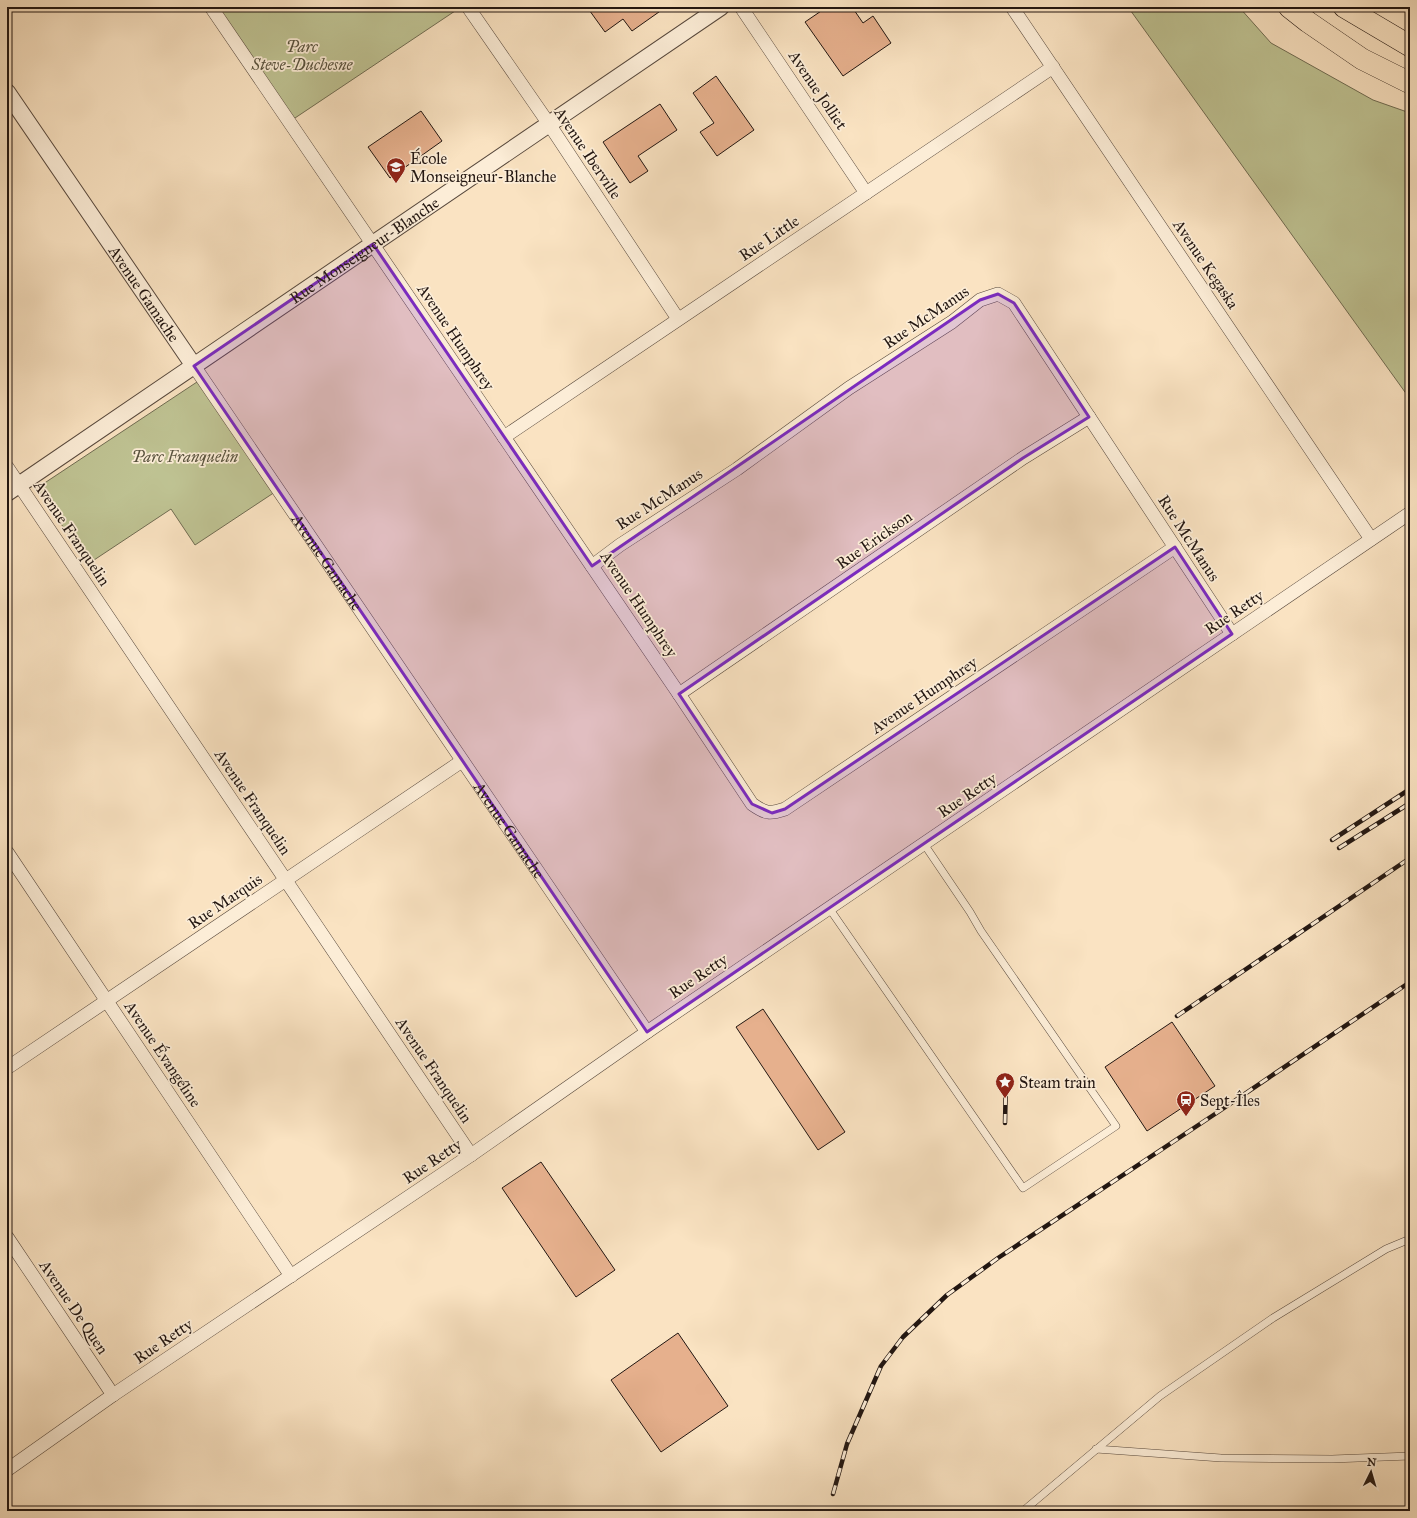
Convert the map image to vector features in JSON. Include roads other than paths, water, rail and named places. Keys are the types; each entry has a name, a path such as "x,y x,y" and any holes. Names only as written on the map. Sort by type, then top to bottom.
{"main road":[{"path":"1289,7 1362,59 1410,83"},
{"path":"1344,7 1410,46"}],"street":[{"name":"Avenue Humphrey","path":"211,7 679,694 752,804 760,809 772,813 786,809 1175,547"},
{"name":"Avenue Iberville","path":"468,7 549,124 678,319"},
{"name":"Rue Monseigneur-Blanche","path":"13,489 721,7"},
{"name":"Avenue Jolliet","path":"741,7 866,193"},
{"name":"Avenue Kegaska","path":"1012,7 1371,539"},
{"name":"Rue Little","path":"504,437 1052,66"},
{"name":"Avenue Gamache","path":"7,92 647,1032"},
{"name":"Rue McManus","path":"592,566 620,545 737,469 849,388 952,322 980,300 998,294 1014,303 1232,634"},
{"name":"Rue Erickson","path":"679,694 1023,458 1089,417"},
{"name":"Avenue Franquelin","path":"7,467 13,489 286,880 471,1155"},
{"name":"Rue Retty","path":"7,1470 113,1395 471,1155 647,1032 1410,513"},
{"name":"Rue Marquis","path":"7,1068 462,761"},
{"name":"Avenue Évangéline","path":"7,852 291,1276"},
{"name":"Avenue De Quen","path":"7,1237 113,1395"}],"lane":[{"path":"829,908 1023,1188 1116,1126 981,931 970,912 924,844"},
{"path":"1023,1511 1160,1396 1273,1318 1386,1249 1410,1239"},
{"path":"1096,1449 1221,1458 1332,1459 1410,1456"}],"railway":[{"path":"1332,840 1410,789"},
{"path":"1339,848 1410,803"},
{"path":"1177,1016 1410,858"},
{"path":"833,1494 847,1444 881,1366 903,1337 947,1295 998,1258 1410,982"},
{"path":"1005,1123 1006,1079"}],"place":[{"name":"École Monseigneur-Blanche","path":"396,184"},
{"name":"Steam train","path":"1005,1099"},
{"name":"Sept-Îles","path":"1186,1117"}],"park label":[{"name":"Parc Steve-Duchesne","path":"302,55"},
{"name":"Parc Franquelin","path":"185,456"}]}
